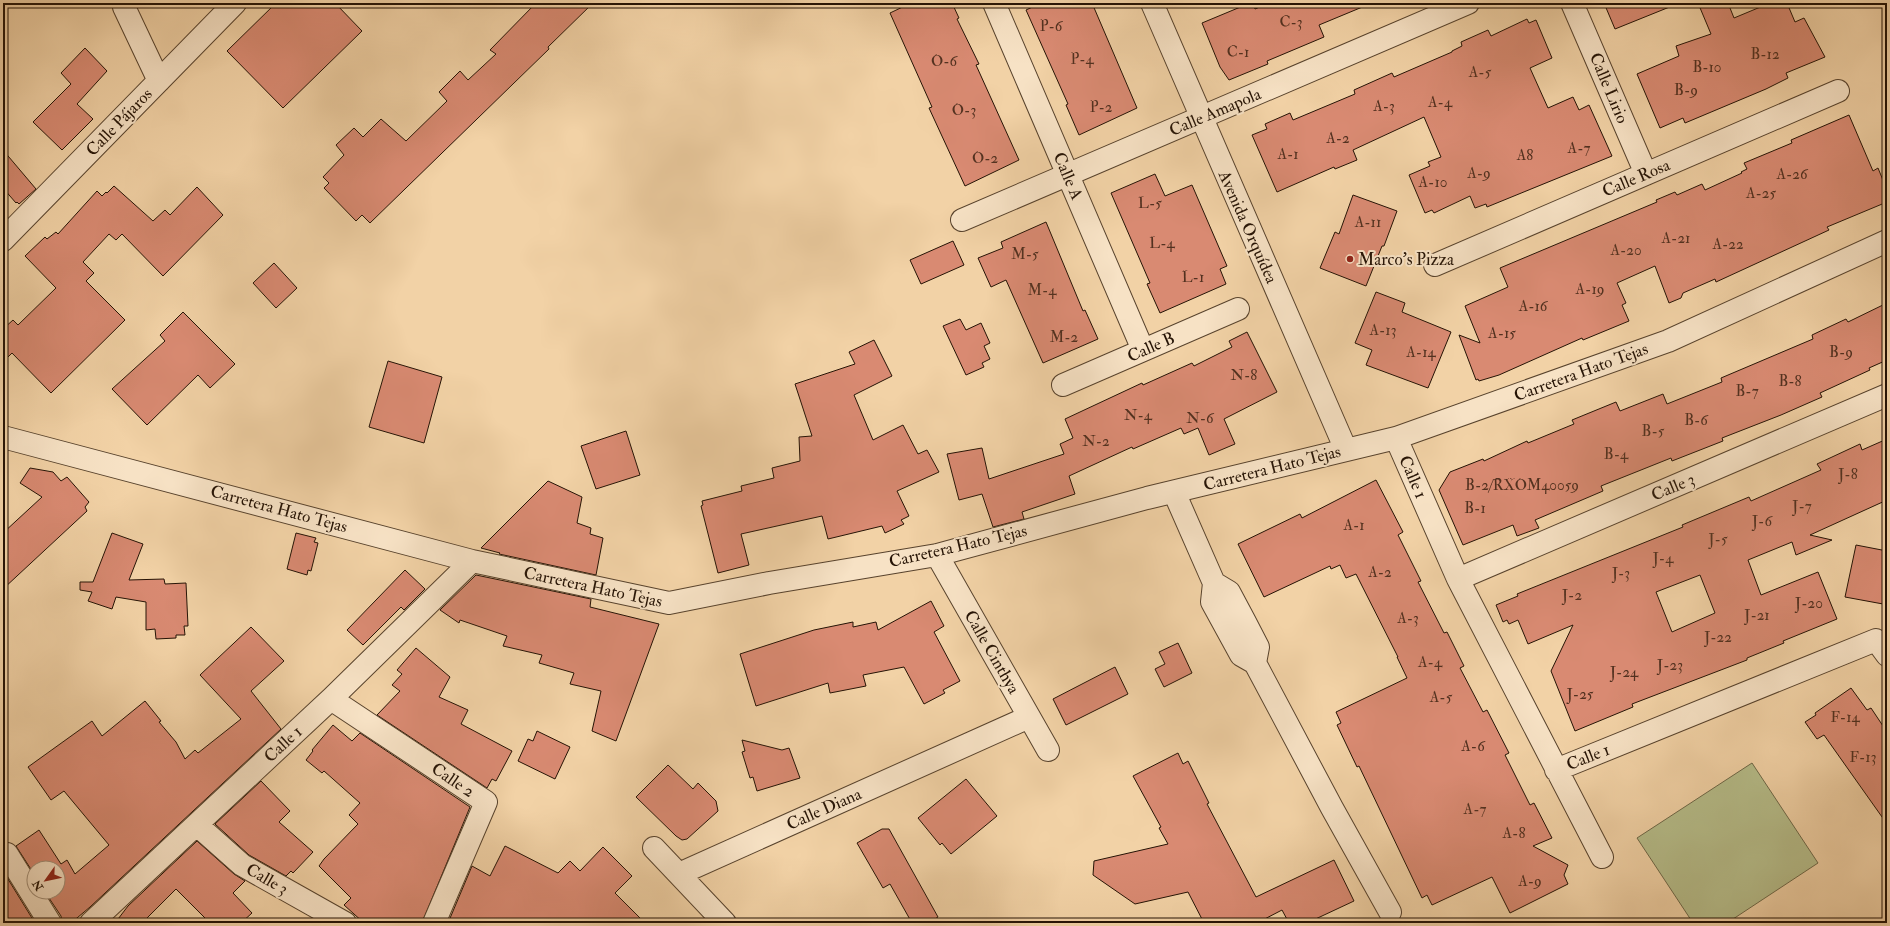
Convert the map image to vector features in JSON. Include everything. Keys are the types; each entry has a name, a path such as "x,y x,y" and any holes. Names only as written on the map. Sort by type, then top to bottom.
{"street":[{"name":"Calle Pájaros","path":"3,240 235,3"},
{"name":"Calle A","path":"994,3 1143,350"},
{"name":"Avenida Orquídea","path":"1152,3 1346,450"},
{"name":"Calle Amapola","path":"962,220 1468,3"},
{"name":"Calle Lirio","path":"1572,3 1646,174"},
{"path":"124,7 159,81"},
{"name":"Calle Rosa","path":"1435,265 1838,91"},
{"name":"Carretera Hato Tejas","path":"3,437 472,561 669,603 769,583 937,555 1174,492 1396,438 1668,341 1887,241"},
{"name":"Calle B","path":"1063,386 1238,309"},
{"name":"Calle 3","path":"1458,579 1887,395"},
{"name":"Calle 1","path":"1396,438 1458,579 1556,770 1876,640 1887,655"},
{"path":"1174,492 1214,583 1229,592 1258,647 1255,663 1332,808 1390,912"},
{"name":"Calle Cinthya","path":"937,555 1048,750"},
{"name":"Calle 1","path":"92,923 331,699 472,561"},
{"name":"Calle 2","path":"331,699 486,802 434,923"},
{"name":"Calle Diana","path":"679,874 1029,717"},
{"path":"1556,770 1602,857"},
{"name":"Calle 3","path":"196,825 242,865 344,923"},
{"path":"654,848 725,923"},
{"path":"7,854 50,923"}],"green space":[{"path":"1752,763 1818,863 1727,923 1693,923 1637,838"}],"building":[{"path":"276,3 335,3 362,31 283,108 227,51"},
{"path":"536,3 593,3 548,47 549,49 370,223 362,215 356,221 324,188 329,183 323,177 344,155 336,145 354,128 363,137 381,119 406,141 447,101 439,92 460,71 468,80 496,54 490,50"},
{"path":"911,3 952,3 959,18 957,19 979,64 976,65 1019,160 965,186 929,108 932,107 890,13"},
{"path":"1041,3 1092,3 1137,108 1079,135 1066,105 1068,104 1026,10"},
{"path":"1253,3 1255,9 1269,3 1372,3 1319,25 1324,37 1267,61 1268,64 1229,80 1220,67 1202,23"},
{"path":"1604,3 1677,3 1677,4 1615,29"},
{"path":"1698,3 1728,3 1734,18 1770,3 1787,3 1795,22 1804,18 1825,57 1786,73 1788,78 1766,89 1685,123 1683,118 1660,128 1637,74 1679,56 1676,46 1711,34"},
{"path":"1527,19 1529,23 1536,20 1552,58 1530,68 1548,108 1573,97 1579,110 1589,105 1612,156 1487,207 1486,204 1475,208 1470,196 1434,213 1432,210 1425,213 1409,175 1430,166 1428,162 1441,157 1424,117 1353,150 1357,160 1335,169 1334,167 1277,192 1252,135 1267,129 1265,124 1290,113 1293,120 1355,94 1354,90 1392,73 1394,77 1452,52 1462,46 1461,42 1488,30 1491,36"},
{"path":"85,48 107,71 77,104 93,119 62,150 33,122 71,84 61,73"},
{"path":"1849,115 1873,171 1878,168 1887,190 1887,202 1827,227 1829,230 1716,282 1715,279 1683,293 1681,298 1669,303 1655,266 1617,283 1626,303 1622,305 1629,321 1583,340 1582,338 1499,375 1479,381 1478,379 1476,380 1459,335 1480,343 1465,306 1508,287 1500,268 1657,202 1656,200 1675,192 1677,195 1702,184 1705,190 1742,173 1741,172 1747,169 1744,163 1792,143 1791,140"},
{"path":"3,150 36,189 19,204 17,202 16,203 3,188"},
{"path":"1155,174 1165,196 1192,185 1227,266 1220,269 1226,284 1160,313 1147,284 1150,283 1111,193"},
{"path":"114,186 153,221 165,210 170,215 197,187 223,215 163,276 122,234 116,240 109,234 83,262 94,273 86,281 125,320 51,393 12,353 3,362 3,329 13,320 18,325 56,288 25,256 45,237 47,239 56,232 58,234 97,191 102,196"},
{"path":"1353,195 1397,211 1384,246 1382,246 1366,286 1320,268 1335,232 1339,234"},
{"path":"1046,222 1083,311 1085,310 1098,339 1043,363 1006,280 991,287 978,258 1003,248 1001,242"},
{"path":"953,241 964,265 921,284 910,260"},
{"path":"274,263 297,288 276,308 253,283"},
{"path":"1376,292 1405,303 1402,312 1451,332 1428,388 1366,365 1372,350 1355,343"},
{"path":"1887,303 1887,360 1869,368 1870,370 1820,393 1822,397 1722,438 1723,441 1672,461 1671,458 1601,486 1603,491 1535,520 1539,528 1517,536 1513,525 1463,545 1439,490 1450,472 1483,459 1484,461 1527,441 1528,443 1574,424 1572,420 1616,402 1620,411 1663,394 1667,404 1722,382 1721,378 1813,339 1812,335 1846,319 1848,322"},
{"path":"183,312 235,364 210,388 198,375 147,425 112,389 165,341 160,335"},
{"path":"960,319 966,330 981,323 990,343 984,346 990,359 982,363 984,367 966,375 943,326"},
{"path":"1247,332 1277,392 1224,419 1235,444 1209,455 1198,428 1184,434 1181,428 1133,449 1132,447 1069,476 1075,494 1022,512 1024,519 993,527 982,494 959,500 947,454 982,448 989,479 1064,454 1060,444 1073,438 1065,419 1142,383 1143,385 1192,363 1194,366 1232,347 1229,341"},
{"path":"874,340 892,376 854,395 873,440 903,425 918,454 927,450 939,472 897,491 909,516 901,520 904,524 885,533 882,526 828,539 822,516 741,534 749,565 718,573 701,506 703,505 702,501 742,491 741,486 774,478 772,468 800,461 799,437 812,436 795,384 855,364 849,352"},
{"path":"388,361 442,377 424,443 369,427"},
{"path":"626,431 640,475 596,489 581,446"},
{"path":"1887,439 1887,500 1810,535 1832,540 1796,555 1792,542 1748,560 1761,595 1818,572 1837,619 1783,641 1784,643 1747,658 1747,660 1632,704 1633,707 1575,731 1551,671 1573,625 1528,644 1518,620 1509,624 1507,620 1503,622 1496,605 1518,596 1517,594 1683,527 1682,525 1749,497 1751,501 1821,470 1817,464 1860,444 1862,450","holes":["1700,575 1715,613 1672,632 1656,592"]},
{"path":"30,468 53,472 61,481 67,477 89,502 85,507 87,511 3,589 3,533 42,497 20,483"},
{"path":"1376,480 1403,532 1398,535 1421,581 1418,582 1444,633 1447,632 1464,666 1460,668 1483,712 1487,710 1509,753 1505,755 1530,805 1534,803 1552,838 1533,846 1568,865 1564,875 1568,884 1510,913 1492,877 1432,905 1427,895 1422,898 1359,766 1357,767 1337,725 1341,723 1336,712 1407,678 1356,574 1346,578 1340,565 1331,569 1330,566 1264,597 1238,544 1300,514 1302,518"},
{"path":"548,481 582,497 577,523 591,528 590,534 603,538 596,575 499,554 500,553 481,548"},
{"path":"112,533 143,544 129,580 164,579 165,584 186,583 188,626 184,626 185,635 176,635 176,638 156,639 155,629 146,630 146,602 116,597 112,609 88,601 92,592 80,590 80,582 93,582"},
{"path":"296,533 316,538 314,542 318,543 311,571 308,570 307,575 287,569"},
{"path":"1856,545 1887,551 1887,599 1884,598 1883,604 1845,597"},
{"path":"405,570 425,589 404,610 401,607 363,645 347,630"},
{"path":"476,575 591,599 590,607 659,624 616,741 592,731 601,691 570,684 574,673 539,663 542,655 503,646 507,636 460,620 459,623 440,610"},
{"path":"931,601 944,626 934,632 960,681 943,690 945,693 924,704 904,667 863,675 866,686 830,693 828,683 756,706 740,654 814,630 853,622 853,627 876,622 878,630"},
{"path":"251,627 284,661 251,691 281,729 90,907 71,923 62,923 61,916 50,900 66,900 66,861 67,860 75,874 109,845 64,791 51,800 28,767 92,721 102,736 145,701 161,721 159,722 176,742 185,759 195,750 198,753 241,719 200,675"},
{"path":"1178,643 1192,673 1164,687 1155,669 1165,664 1159,652"},
{"path":"416,648 450,677 439,697 468,710 461,724 512,751 496,781 492,779 487,788 377,715 400,691 392,685 402,674 397,670"},
{"path":"1115,667 1128,694 1066,725 1053,699"},
{"path":"1851,688 1867,710 1871,708 1887,732 1887,824 1824,735 1817,739 1805,722 1816,715 1815,713"},
{"path":"333,725 352,741 360,733 470,807 422,923 364,923 344,905 351,898 319,866 358,824 349,815 360,803 324,771 322,773 306,760 313,751 312,750"},
{"path":"537,731 570,747 555,779 518,761 528,739 533,741"},
{"path":"742,740 782,750 789,748 800,778 757,791 753,777 750,778 742,752 745,751"},
{"path":"1178,753 1183,764 1188,761 1209,803 1207,804 1256,897 1334,860 1354,901 1307,923 1289,923 1282,910 1257,923 1204,923 1188,892 1135,904 1093,875 1094,861 1168,844 1159,828 1161,827 1133,776"},
{"path":"668,765 693,789 698,783 716,801 718,811 687,839 682,840 676,836 636,797"},
{"path":"966,779 997,816 951,854 942,843 940,845 918,818"},
{"path":"261,781 290,811 279,822 313,852 293,873 291,871 286,876 249,855 215,824"},
{"path":"882,829 889,829 938,917 928,923 912,923 890,884 883,888 857,843"},
{"path":"39,830 58,860 26,860 26,862 16,846"},
{"path":"197,841 234,874 245,881 233,893 252,913 241,923 210,923 176,889 142,923 115,923 128,906"},
{"path":"505,846 558,873 570,861 580,871 603,847 632,876 615,893 645,923 448,923 472,866 490,876"},
{"path":"3,871 35,923 3,923"}],"place":[{"name":"Marco's Pizza","path":"1350,259"}]}
